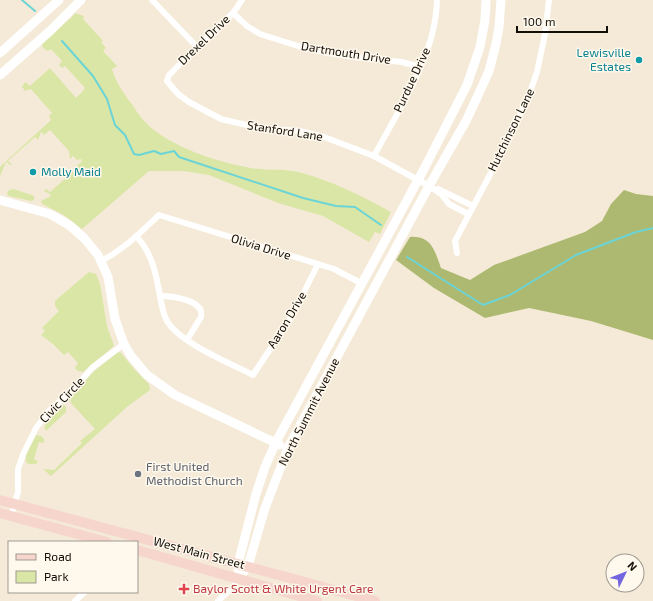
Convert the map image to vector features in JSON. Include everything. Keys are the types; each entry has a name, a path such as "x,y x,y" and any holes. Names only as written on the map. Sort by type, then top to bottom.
{"main road":[{"path":"0,53 59,0"},
{"path":"0,75 50,31 81,0"},
{"name":"North Summit Avenue","path":"243,565 256,494 276,442 418,180 467,85 480,47 485,20 486,0"},
{"name":"North Summit Avenue","path":"238,579 288,448 429,186 466,121 488,71 499,27 501,0"},
{"path":"0,200 50,214 69,225 84,238 98,255 108,277 115,319 124,344 131,356 147,375 175,395 288,448"},
{"path":"361,283 378,283"},
{"name":"West Main Street","path":"0,500 375,601"},
{"path":"0,513 103,541"},
{"name":"West Main Street","path":"138,550 317,601"}],"street":[{"path":"152,0 197,47"},
{"name":"Drexel Drive","path":"167,81 169,75 233,13 242,0"},
{"name":"Purdue Drive","path":"374,156 420,67 431,39 437,0"},
{"name":"Hutchinson Lane","path":"457,253 455,241 512,131 530,92 537,72 545,34 549,0"},
{"name":"Dartmouth Drive","path":"233,13 247,26 260,34 301,46 341,55 402,62 420,67"},
{"name":"Stanford Lane","path":"167,81 178,94 188,102 221,119 258,128 300,131 324,137 374,156 429,186 441,194 449,204 468,214"},
{"name":"Stanford Lane","path":"429,186 440,189 472,206"},
{"name":"Olivia Drive","path":"136,236 159,215 340,271 361,283"},
{"path":"101,261 117,252 136,236 151,260 156,277 161,307 166,320 173,330 187,340 201,317 202,313 200,308 194,304 174,298 160,296"},
{"name":"Aaron Drive","path":"187,340 253,375 292,316 318,264"},
{"name":"Civic Circle","path":"11,516 18,492 18,469 24,452 36,428 49,411 77,385 93,367 124,344"},
{"path":"218,601 233,587 238,579"},
{"path":"75,601 85,593"}],"green space":[{"path":"75,13 84,16 83,19 103,41 101,42 106,48 103,51 117,66 112,69 120,87 146,123 156,132 181,146 224,162 251,168 296,171 348,190 391,212 380,234 375,232 369,242 323,216 278,203 209,175 184,171 149,171 82,229 64,215 42,204 41,201 51,196 44,191 46,189 50,192 77,168 76,167 82,161 81,159 77,160 73,156 70,159 69,151 50,130 43,136 44,134 41,132 38,140 35,137 10,159 8,161 12,164 11,165 6,162 0,176 0,167 51,120 49,116 52,113 31,89 27,89 26,92 22,87 25,82 30,86 50,68 76,98 85,88 65,66 62,68 59,65 62,61 51,49 48,51 43,48 42,43"},
{"path":"13,189 34,196 34,200 31,201 9,196 7,194 8,191"},
{"path":"624,190 636,194 653,196 653,340 591,321 529,308 485,318 434,288 396,260 410,237 417,237 427,241 431,245 441,268 470,280 494,265 585,232 602,221 611,204"},
{"path":"89,272 96,274 100,284 107,326 114,346 83,372 78,371 75,368 78,363 68,352 64,355 41,335 45,331 42,328 59,311 55,306 55,301"},
{"path":"118,352 121,353 149,384 150,390 128,406 51,476 43,469 54,470 82,443 80,441 95,429 71,403 70,398 92,373"},
{"path":"64,405 66,407 66,412 47,430 45,430 48,419 57,409"},
{"path":"36,435 41,436 44,439 44,443 39,442 34,459 38,461 36,464 29,464 26,462 26,455"}],"waterway":[{"path":"22,0 35,11"},
{"path":"62,41 93,76 107,99 115,125 125,135 134,154 139,155 154,151 161,154 174,151 179,157 303,198 336,206 355,207 381,225"},
{"path":"407,257 483,305 510,295 576,255 636,232 653,228"}],"place":[{"name":"Lewisville Estates","path":"639,60"},
{"name":"Molly Maid","path":"33,172"},
{"name":"First United Methodist Church","path":"138,474"},
{"name":"Baylor Scott & White Urgent Care","path":"184,589"}]}
